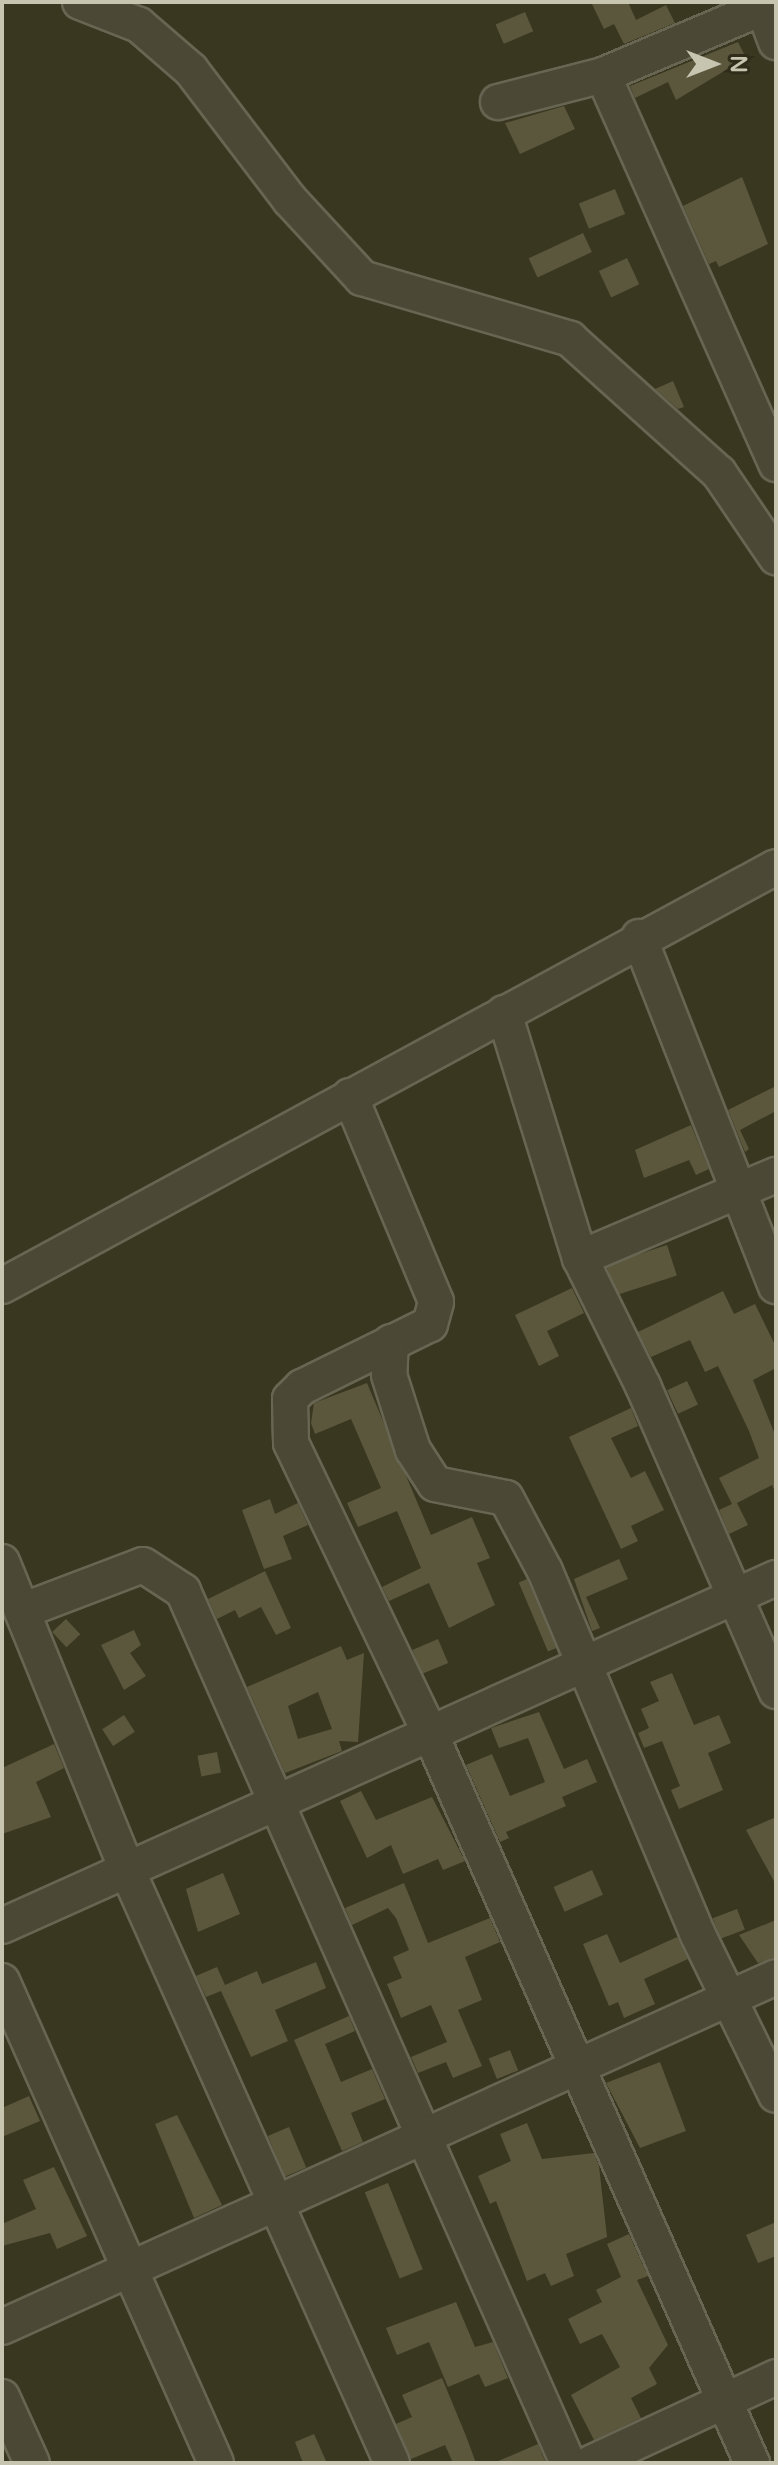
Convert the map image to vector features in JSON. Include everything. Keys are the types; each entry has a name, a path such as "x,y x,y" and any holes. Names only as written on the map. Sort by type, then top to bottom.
{"street":[{"path":"80,2 139,25 191,70 290,200 362,278 570,339 719,473 776,557"},
{"path":"498,102 603,75 767,4 776,42"},
{"path":"603,75 776,464"},
{"path":"2,1286 639,937 776,867"},
{"path":"639,937 776,1286"},
{"path":"504,1013 580,1258 776,1691"},
{"path":"350,1096 436,1302 430,1324 302,1387 290,1399 291,1443 430,1733 752,2463"},
{"path":"580,1258 776,1175"},
{"path":"391,1342 389,1375 413,1450 435,1484 506,1498 545,1571 581,1664 730,2001 776,2095"},
{"path":"2,1562 128,1872 392,2463"},
{"path":"22,1611 143,1565 183,1591 568,2463"},
{"path":"2,1926 280,1806 430,1733 776,1578"},
{"path":"2,2327 422,2133 578,2070 776,1977"},
{"path":"2,1981 216,2463"},
{"path":"591,2463 722,2398 776,2377"},
{"path":"2,2397 32,2463"}],"building":[{"path":"591,2 628,2 636,20 666,5 675,23 624,44 614,24 604,29"},
{"path":"525,12 533,31 504,44 496,25"},
{"path":"738,42 746,58 676,100 668,82 635,98 630,86"},
{"path":"564,106 575,129 520,154 505,123"},
{"path":"742,177 768,244 719,267 716,261 709,264 683,206"},
{"path":"615,189 625,214 589,229 579,204"},
{"path":"583,233 592,252 537,277 529,258"},
{"path":"627,258 639,284 611,297 599,271"},
{"path":"673,381 684,407 678,409 655,389"},
{"path":"776,1086 776,1111 740,1130 749,1149 745,1152 728,1110"},
{"path":"691,1125 709,1169 696,1175 689,1160 644,1178 635,1150"},
{"path":"667,1245 677,1275 616,1295 606,1265"},
{"path":"572,1288 584,1313 547,1331 559,1356 539,1366 515,1315"},
{"path":"723,1291 734,1314 755,1304 776,1347 776,1368 753,1380 776,1437 776,1494 772,1485 737,1503 748,1525 729,1534 719,1510 732,1504 719,1478 759,1458 749,1431 718,1366 705,1372 690,1340 651,1357 638,1332"},
{"path":"687,1381 698,1405 678,1414 667,1390"},
{"path":"367,1383 431,1535 472,1517 490,1558 477,1563 495,1605 449,1628 429,1583 389,1601 382,1587 421,1568 397,1511 358,1527 347,1503 381,1488 351,1419 315,1434 311,1423 314,1403"},
{"path":"631,1408 638,1426 611,1438 631,1478 645,1471 664,1510 631,1526 638,1541 621,1549 569,1437"},
{"path":"270,1499 275,1514 298,1503 308,1525 283,1536 292,1559 264,1569 242,1510"},
{"path":"619,1559 628,1579 586,1597 600,1628 592,1631 574,1579"},
{"path":"265,1571 291,1628 276,1635 261,1607 239,1618 235,1610 217,1619 208,1599"},
{"path":"527,1579 556,1648 548,1652 519,1583"},
{"path":"66,1619 80,1634 66,1647 52,1632"},
{"path":"134,1630 141,1645 130,1653 146,1676 124,1690 101,1645"},
{"path":"438,1639 448,1663 422,1674 412,1650"},
{"path":"341,1646 347,1660 364,1653 358,1742 339,1741 342,1751 285,1773 247,1687","holes":["318,1692 332,1729 298,1739 288,1706"]},
{"path":"672,1673 694,1725 719,1715 731,1743 708,1753 723,1790 679,1809 671,1790 680,1786 662,1741 644,1748 638,1733 649,1728 641,1709 659,1701 650,1682"},
{"path":"539,1712 564,1769 587,1759 597,1782 562,1797 566,1806 506,1832 509,1838 500,1842 466,1765 492,1754 510,1796 545,1782 528,1738 499,1748 491,1728"},
{"path":"124,1715 135,1732 113,1746 102,1729"},
{"path":"54,1744 64,1768 36,1782 51,1817 2,1834 2,1768"},
{"path":"217,1752 221,1773 201,1776 197,1756"},
{"path":"361,1791 376,1820 432,1797 465,1861 443,1870 438,1859 403,1874 391,1845 367,1858 340,1801"},
{"path":"776,1817 776,1885 746,1830"},
{"path":"592,1870 603,1895 565,1912 554,1887"},
{"path":"223,1873 240,1914 198,1932 186,1889"},
{"path":"404,1883 428,1943 490,1918 500,1942 465,1957 482,2000 458,2010 482,2066 453,2078 446,2062 418,2073 411,2057 447,2042 431,2005 401,2018 387,1984 402,1978 393,1957 409,1950 396,1918 388,1908 352,1925 345,1908"},
{"path":"737,1909 745,1930 721,1939 713,1918"},
{"path":"776,1920 776,1957 758,1963 739,1935"},
{"path":"607,1934 620,1963 677,1937 688,1959 644,1979 655,2004 624,2018 618,2002 609,2006 583,1944"},
{"path":"316,1962 326,1988 275,2010 288,2041 251,2057 221,1991 206,1997 196,1976 217,1967 225,1985 257,1971 262,1984"},
{"path":"349,2016 355,2031 325,2044 341,2082 372,2069 385,2099 351,2113 363,2142 342,2151 294,2040"},
{"path":"510,2050 518,2070 497,2079 489,2059"},
{"path":"660,2062 686,2131 640,2148 606,2083"},
{"path":"29,2096 40,2121 2,2137 2,2108"},
{"path":"177,2115 222,2205 194,2218 155,2124"},
{"path":"527,2123 542,2159 594,2153 599,2166 607,2237 566,2254 574,2276 551,2286 545,2273 527,2281 496,2201 490,2204 478,2176 511,2161 500,2134"},
{"path":"289,2127 306,2168 285,2176 268,2136"},
{"path":"54,2167 87,2236 57,2249 50,2233 2,2246 2,2224 36,2209 23,2180"},
{"path":"388,2183 423,2269 400,2279 365,2192"},
{"path":"776,2222 776,2256 758,2263 746,2235"},
{"path":"629,2234 648,2276 637,2280 668,2345 649,2368 657,2384 631,2398 641,2418 594,2440 571,2395 620,2367 602,2334 580,2344 568,2319 602,2302 596,2290 621,2277 607,2244"},
{"path":"456,2302 475,2347 493,2342 508,2378 485,2387 479,2374 448,2387 429,2342 397,2355 386,2328"},
{"path":"442,2378 476,2463 453,2463 445,2445 411,2459 396,2424 412,2417 402,2395"},
{"path":"314,2434 327,2463 303,2463 295,2442"},
{"path":"538,2444 545,2461 494,2463"}]}
